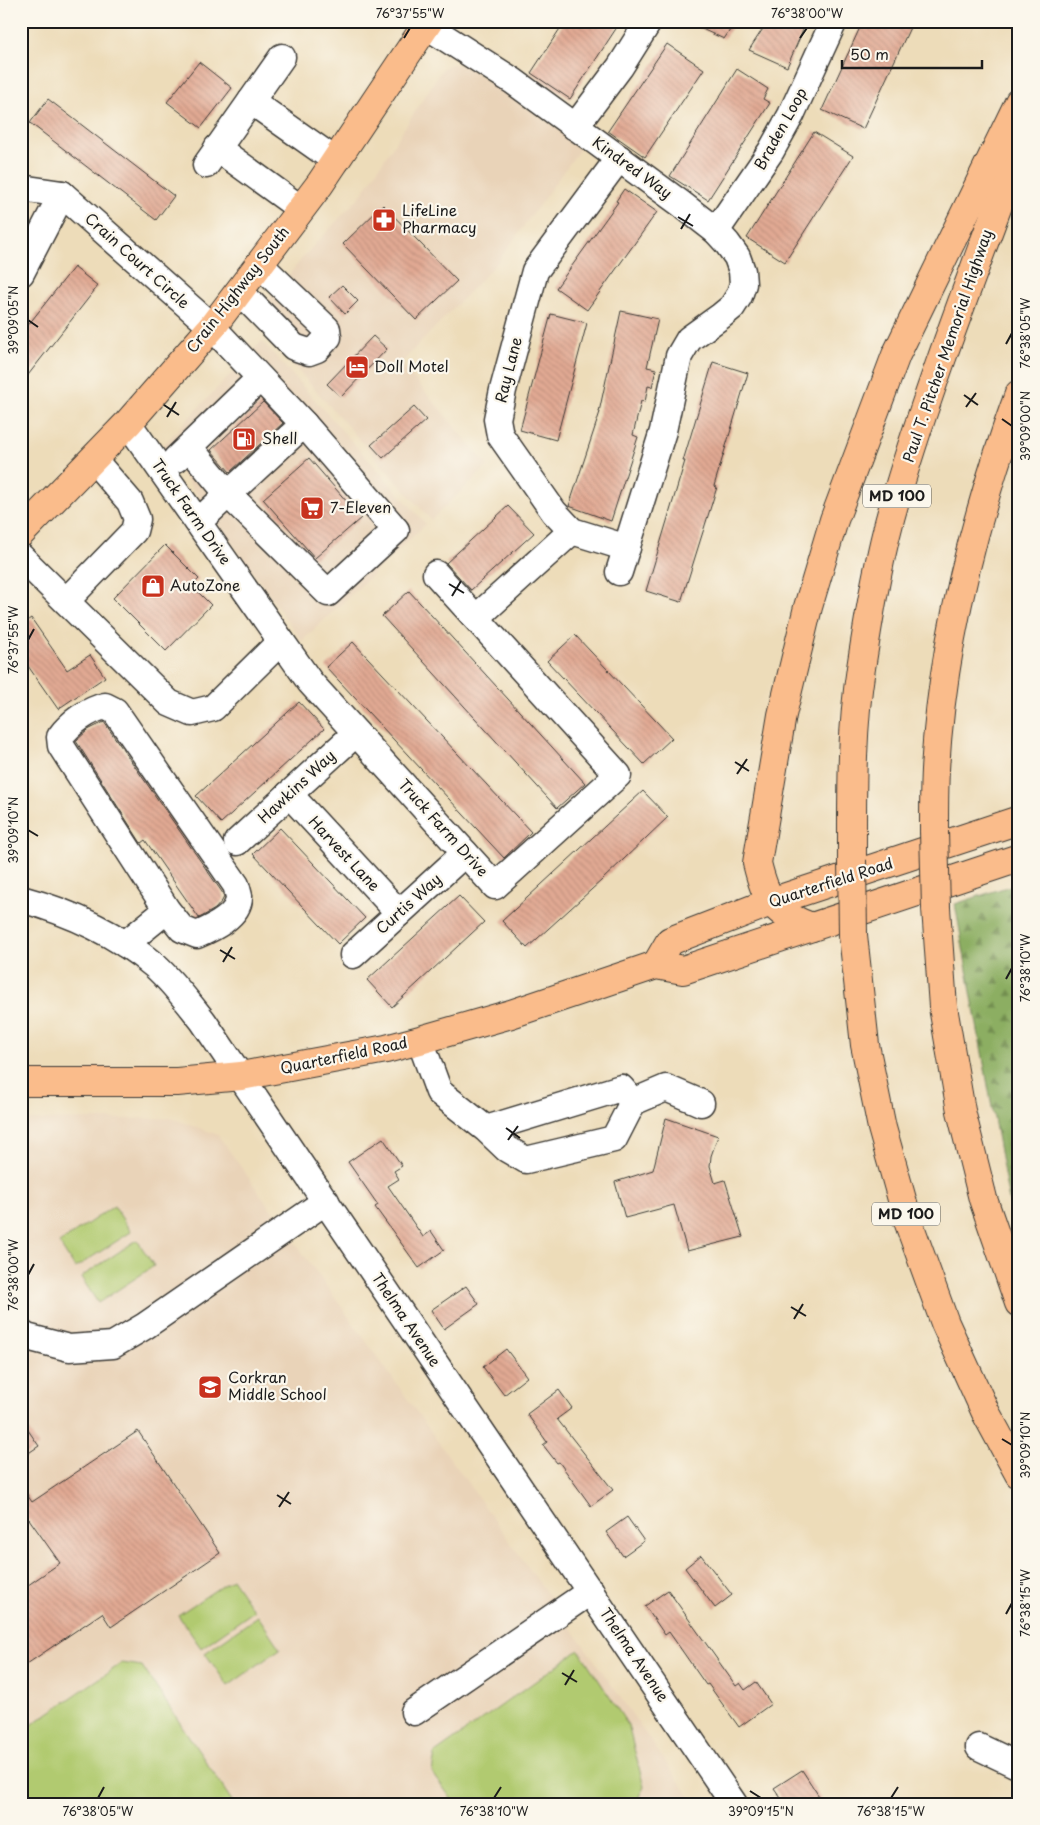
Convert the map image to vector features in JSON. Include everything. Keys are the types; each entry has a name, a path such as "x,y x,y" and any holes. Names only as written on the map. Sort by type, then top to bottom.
{"main road":[{"name":"Crain Highway South","path":"21,533 128,422 212,327 336,161 426,22"},
{"path":"812,927 796,922 783,914 771,902 762,883 757,862 782,715 808,607 834,520 896,354 1019,102"},
{"name":"Paul T. Pitcher Memorial Highway","path":"1019,149 926,404 897,496 879,572 862,661 852,759 853,935 865,1045 882,1128 908,1221 945,1323 986,1413 1019,1474"},
{"path":"1019,394 1003,437 976,523 956,609 942,696 935,771 934,831 936,908 943,1007 961,1111 983,1199 1019,1303"},
{"name":"Quarterfield Road","path":"656,965 670,941 771,902 1019,820"},
{"name":"Quarterfield Road","path":"21,1082 168,1082 241,1076 377,1050 511,1014 656,965 683,970 1019,858"}],"street":[{"path":"575,127 620,67 650,21"},
{"name":"Braden Loop","path":"716,231 771,152 792,115 834,21"},
{"name":"Kindred Way","path":"426,22 513,81 716,231 737,257 742,272 739,296 732,307 722,316 697,332 683,346 679,356 661,439 623,560"},
{"path":"282,57 211,156 301,209"},
{"path":"251,101 336,161"},
{"name":"Ray Lane","path":"619,158 535,271 497,418 500,435 554,512 572,531 623,560"},
{"path":"21,188 62,194 21,273"},
{"name":"Crain Court Circle","path":"62,194 212,327 304,424 396,530 328,593 228,494"},
{"path":"239,291 294,346 309,352 317,349 328,337 327,329 260,264"},
{"path":"163,472 260,378"},
{"name":"Truck Farm Drive","path":"128,422 310,682 495,886 618,775 436,574"},
{"path":"198,522 304,424"},
{"path":"189,446 228,494"},
{"path":"66,601 134,531 137,518 130,502 93,459"},
{"path":"476,618 572,531"},
{"path":"21,557 169,703 192,713 213,708 281,641"},
{"path":"106,706 115,711 236,885 239,898 236,909 218,926 197,935 182,929 166,910 61,746 60,738 66,730 94,709 106,706"},
{"name":"Hawkins Way","path":"237,842 356,733"},
{"name":"Harvest Lane","path":"289,794 399,913"},
{"name":"Curtis Way","path":"353,955 465,853"},
{"name":"Thelma Avenue","path":"21,899 89,924 125,944 156,967 177,988 203,1021 734,1804"},
{"path":"125,944 166,910"},
{"path":"420,1040 439,1092 486,1129 507,1149 526,1160 614,1139 633,1102 666,1088 701,1103"},
{"path":"486,1129 621,1088 633,1102"},
{"path":"21,1333 27,1337 69,1348 113,1345 145,1326 326,1201"},
{"path":"414,1712 591,1591"},
{"path":"979,1747 1019,1766"}],"shaded area":[{"path":"452,64 466,65 582,146 497,263 401,363 488,466 431,520 270,339 267,302 304,256 362,194 443,68"},
{"path":"262,341 426,524 302,641 162,446"},
{"name":"Corkran Middle School","path":"172,1118 218,1135 559,1610 695,1804 21,1804 21,1120"}],"green space":[{"path":"1019,883 1019,1234 1011,1212 955,904"},
{"path":"114,1206 131,1232 75,1268 59,1243"},
{"path":"137,1240 154,1266 98,1303 81,1277"},
{"path":"232,1579 254,1611 201,1648 178,1615"},
{"path":"258,1616 280,1649 228,1686 205,1653"},
{"path":"579,1650 628,1725 644,1787 635,1804 455,1804 432,1772 435,1753"},
{"path":"122,1663 142,1666 234,1804 21,1804 21,1732"}],"building":[{"path":"565,21 621,21 570,99 531,73"},
{"path":"684,21 736,21 724,39"},
{"path":"768,21 807,21 787,67 749,50"},
{"path":"863,21 913,21 863,129 822,110"},
{"path":"667,44 704,69 645,157 608,131"},
{"path":"199,62 232,88 201,128 167,102"},
{"path":"737,69 768,89 763,99 770,103 708,200 670,176"},
{"path":"48,99 174,196 156,220 30,123"},
{"path":"814,132 853,156 785,262 747,238"},
{"path":"624,189 657,212 587,310 556,288 618,202 616,201"},
{"path":"383,205 457,281 416,320 343,244"},
{"path":"74,267 98,286 21,384 21,334"},
{"path":"342,285 358,301 345,314 329,297"},
{"path":"621,311 658,319 647,367 656,369 652,387 648,386 645,402 641,401 633,435 638,437 611,521 569,506 600,412"},
{"path":"551,314 587,323 556,440 520,430"},
{"name":"Doll Motel","path":"373,336 387,349 341,397 327,384"},
{"path":"713,362 748,373 714,486 717,487 681,602 646,591"},
{"name":"Shell","path":"263,402 283,423 230,472 211,450"},
{"path":"414,407 426,420 383,458 371,445"},
{"name":"7-Eleven","path":"309,458 361,518 315,558 263,499"},
{"path":"508,506 534,533 471,590 446,563"},
{"path":"165,545 199,579 192,586 211,605 166,651 113,598"},
{"path":"409,591 585,783 557,808 382,616"},
{"path":"31,618 67,670 90,655 105,677 58,709 21,656 21,625"},
{"path":"575,635 672,738 644,764 547,661"},
{"path":"353,642 531,832 504,858 326,667"},
{"path":"299,702 324,729 221,823 196,796"},
{"path":"104,722 222,892 224,897 215,909 199,918 145,840 141,843 76,741 88,730"},
{"path":"643,791 668,817 527,948 502,921"},
{"path":"280,828 365,918 338,944 253,854"},
{"path":"459,896 484,922 392,1007 367,980"},
{"path":"666,1118 718,1136 711,1156 710,1166 715,1183 725,1180 743,1237 687,1251 674,1205 625,1218 615,1182 653,1170"},
{"path":"383,1138 402,1166 394,1171 399,1179 388,1186 423,1237 431,1231 444,1250 419,1268 375,1207 378,1205 348,1162"},
{"path":"466,1286 479,1304 444,1329 431,1310"},
{"path":"506,1349 527,1377 504,1395 483,1367"},
{"path":"559,1390 572,1408 557,1419 613,1490 591,1506 559,1462 557,1463 543,1445 547,1442 527,1414"},
{"path":"21,1420 39,1446 21,1458"},
{"path":"138,1431 220,1553 111,1627 102,1613 21,1668 21,1590 60,1563 29,1519 21,1524 21,1486 32,1502"},
{"path":"627,1517 644,1541 623,1556 606,1532"},
{"path":"701,1555 732,1595 715,1608 685,1568"},
{"path":"668,1590 736,1686 740,1683 745,1690 756,1682 771,1704 739,1727 708,1684 706,1685 669,1632 665,1635 645,1606"},
{"path":"802,1770 824,1804 785,1804 774,1788"}],"place":[{"name":"LifeLine Pharmacy","path":"384,220"},
{"name":"Doll Motel","path":"357,367"},
{"name":"Shell","path":"244,439"},
{"name":"7-Eleven","path":"312,508"},
{"name":"AutoZone","path":"153,586"},
{"name":"Corkran Middle School","path":"210,1387"}]}
